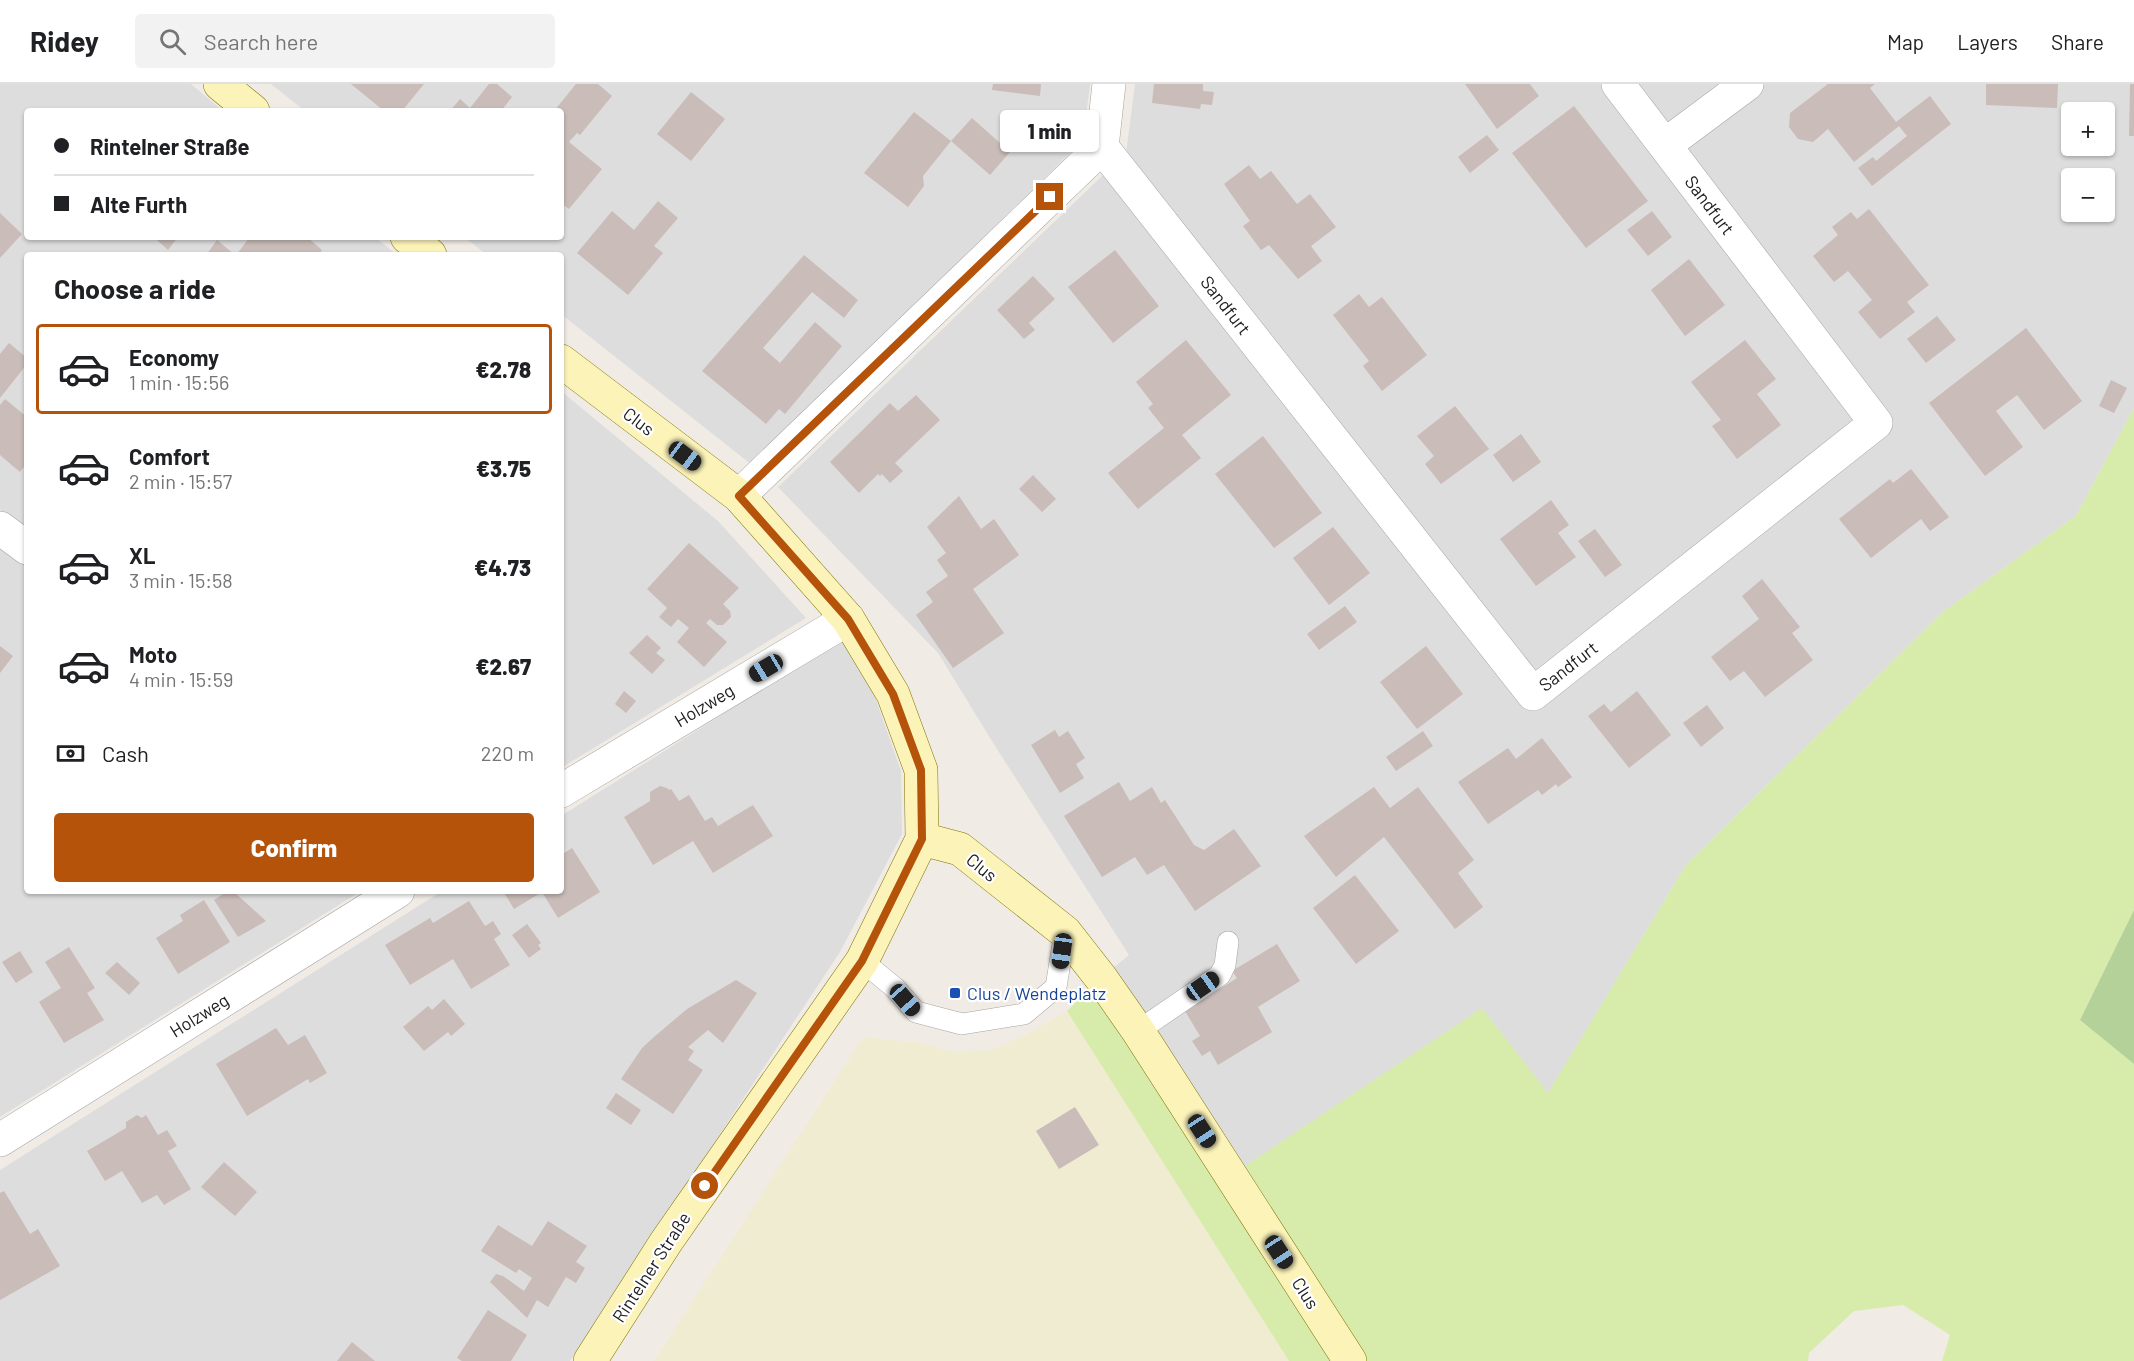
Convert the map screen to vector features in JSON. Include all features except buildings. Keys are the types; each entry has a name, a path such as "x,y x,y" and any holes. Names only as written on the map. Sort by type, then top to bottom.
{"main road":[{"path":"220,84 249,108"},
{"path":"411,240 426,252"},
{"name":"Clus","path":"564,363 739,496 848,619 893,694 921,770 922,839 960,849 1065,932 1138,1031 1350,1361"},
{"name":"Rintelner Straße","path":"590,1361 666,1242 862,961 922,839"}],"street":[{"path":"739,496 1102,147 1109,84"},
{"name":"Sandfurt","path":"1102,147 1533,694 1876,423 1618,84"},
{"path":"1665,145 1747,84"},
{"path":"0,528 24,546"},
{"name":"Holzweg","path":"564,790 848,619"},
{"name":"Holzweg","path":"0,1140 393,894"}],"lane":[{"path":"862,961 895,988 916,1012 962,1024 1024,1014 1056,987 1065,932"},
{"path":"1138,1031 1220,975 1225,965 1227,942"}],"shaded area":[{"path":"0,84 191,84 219,108 24,108 24,240 379,240 393,252 24,252 24,894 356,894 0,1117"},
{"path":"271,84 1090,84 1083,140 752,465 564,316 564,252 483,252 468,240 564,240 564,108 301,108"},
{"path":"1135,84 2134,84 2134,408 2076,516 1943,612 1686,865 1548,1094 1235,1172 1101,978 1129,955 938,653 778,487 1126,153"},
{"path":"564,393 718,521 806,618 564,766"},
{"path":"844,638 875,697 901,771 902,834 840,952 570,1361 0,1361 0,1170 437,894 564,894 564,814"},
{"path":"1067,1011 1289,1361 654,1361 863,1037 920,1043 956,1052 990,1050 1023,1036"}],"green space":[{"path":"2134,408 2134,910 2080,1020 2134,1064 2134,1361 1942,1361 1950,1335 1903,1305 1854,1311 1809,1353 1808,1361 1289,1361 1067,1011 1101,978 1236,1172 1482,1008 1548,1093 1686,865 1943,612 2076,516"},
{"path":"2134,910 2134,1064 2080,1020"}],"place":[{"name":"Clus / Wendeplatz","path":"955,993"}],"route":[{"path":"705,1186 862,961 922,839 921,770 893,694 848,619 739,496 1050,197"}]}
